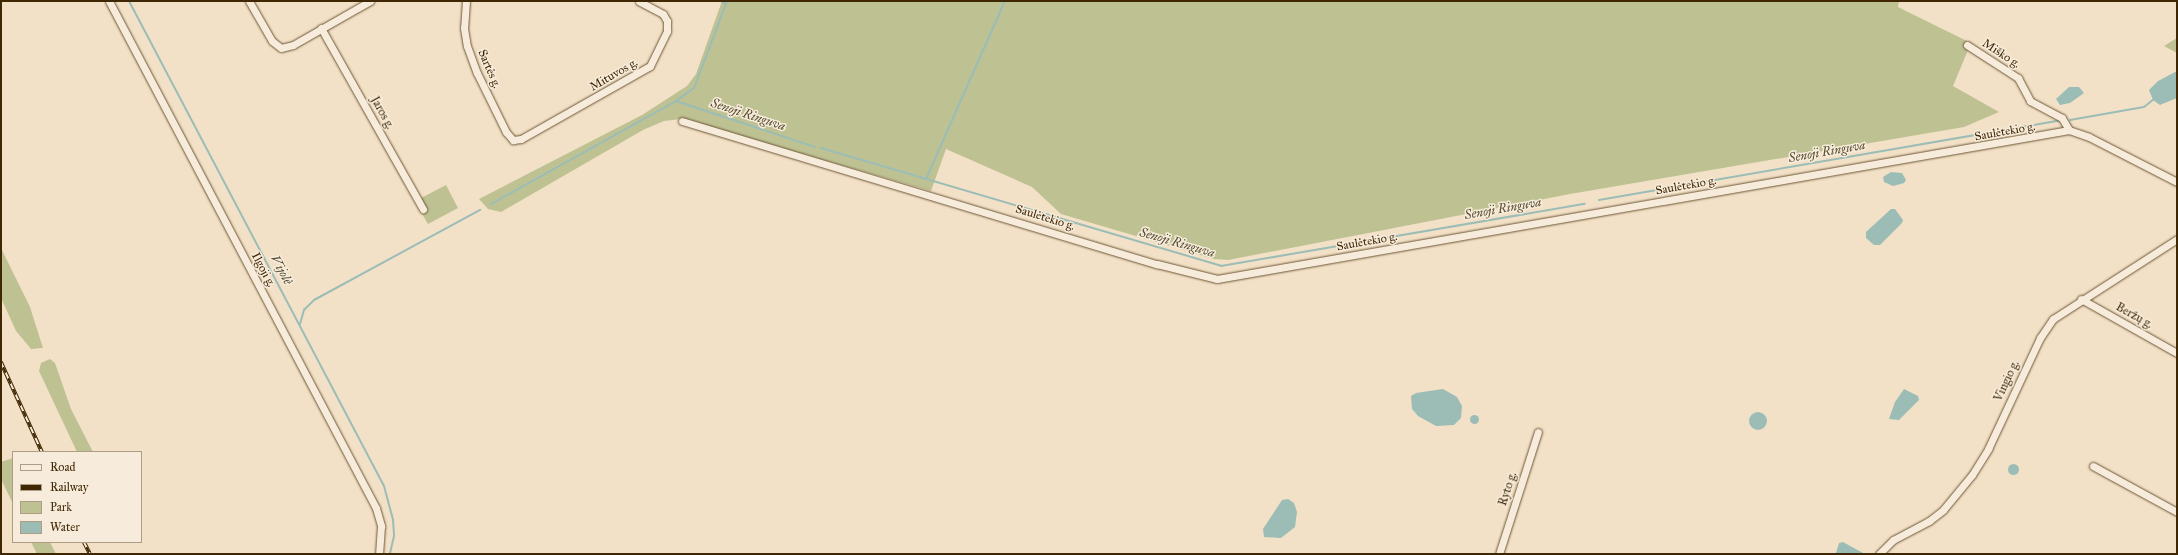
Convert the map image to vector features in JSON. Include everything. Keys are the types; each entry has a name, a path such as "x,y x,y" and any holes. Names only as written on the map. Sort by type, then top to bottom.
{"street":[{"name":"Ilgoji g.","path":"109,1 376,508 381,526 379,554"},
{"path":"249,1 272,41 281,48 293,45 370,1"},
{"name":"Sartės g.","path":"466,1 464,28 467,46 479,78 506,132 513,140"},
{"name":"Mituvos g.","path":"513,140 522,139 650,66 667,32 667,21 664,14 639,1"},
{"name":"Jaros g.","path":"321,28 423,209"},
{"name":"Miško g.","path":"1967,45 2018,78 2030,101 2062,118 2070,130"},
{"name":"Saulėtekio g.","path":"682,122 1157,264 1217,279 2070,130"},
{"path":"2070,130 2089,136 2177,182"},
{"name":"Vingio g.","path":"1880,554 1893,540 1929,521 1955,497 1988,449 2040,338 2053,319 2081,299 2177,239"},
{"name":"Beržų g.","path":"2081,299 2177,353"},
{"name":"Ryto g.","path":"1499,554 1538,432"},
{"path":"2092,466 2177,512"}],"green space":[{"path":"722,1 1899,1 1898,7 1971,43 1953,86 1999,112 1964,127 1570,194 1228,260 1214,259 1061,214 1032,187 946,149 931,191 681,119 664,121 643,130 501,212 488,209 479,199 642,115 687,86 696,74"},
{"path":"2177,38 2177,53 2164,46"},
{"path":"446,185 458,208 428,224 421,212 427,209 421,198"},
{"path":"1,248 30,307 43,348 31,349 16,331 1,298"},
{"path":"50,359 55,363 71,409 92,451 77,451 39,371 41,363"},
{"path":"12,458 12,502 1,479 1,462"},
{"path":"32,543 50,543 56,554 37,554"}],"water":[{"path":"2177,71 2177,98 2160,105 2153,100 2149,90 2158,81"},
{"path":"2069,87 2079,87 2084,93 2070,103 2060,105 2056,99"},
{"path":"1891,172 1902,173 1906,180 1904,183 1893,186 1884,182 1883,177"},
{"path":"1891,209 1895,209 1903,220 1902,223 1880,245 1874,245 1866,238 1866,232"},
{"path":"1443,389 1457,397 1462,406 1461,418 1454,425 1436,426 1418,416 1412,409 1411,396 1416,393"},
{"path":"1904,389 1918,396 1919,400 1899,420 1889,419 1895,402"},
{"path":"1758,412 1764,415 1767,421 1764,427 1758,430 1752,427 1749,421 1752,415"},
{"path":"1472,415 1476,415 1478,419 1476,423 1472,423 1470,421 1470,417"},
{"path":"2011,464 2015,464 2017,465 2017,473 2011,474 2008,471 2008,467"},
{"path":"1288,499 1294,503 1297,512 1295,527 1281,538 1264,537 1263,529 1282,500"},
{"path":"1843,542 1864,554 1836,553 1839,543"}],"waterway":[{"name":"Vijolė","path":"129,1 384,486 393,520 394,536 390,554"},
{"path":"721,1 726,4"},
{"path":"491,204 676,101 694,88 727,1"},
{"path":"926,179 1005,1"},
{"name":"Senoji Ringuva","path":"2070,120 2144,107 2155,98"},
{"name":"Senoji Ringuva","path":"676,101 815,147"},
{"name":"Senoji Ringuva","path":"1599,200 2058,121"},
{"name":"Senoji Ringuva","path":"821,148 1221,266 1585,204"},
{"path":"300,324 304,310 314,300 480,210"}],"railway":[{"path":"1,362 42,451"},
{"path":"84,543 90,554"}]}
